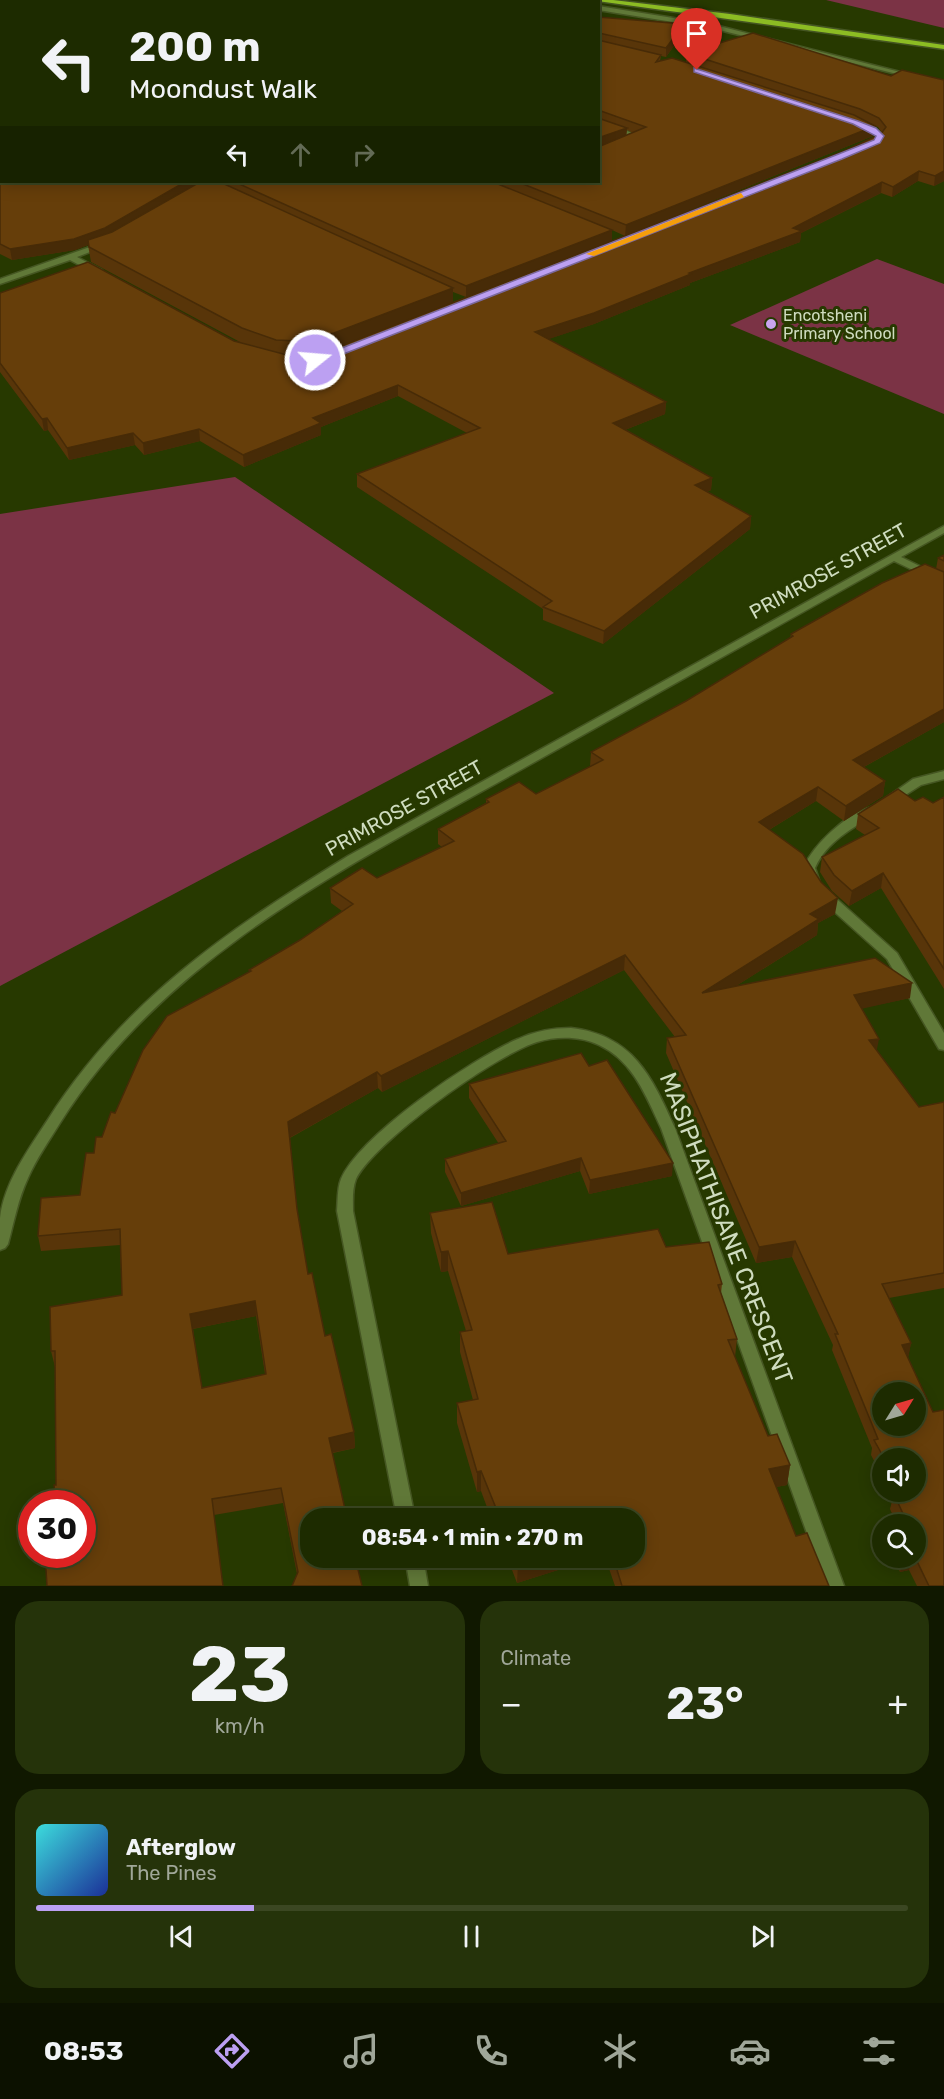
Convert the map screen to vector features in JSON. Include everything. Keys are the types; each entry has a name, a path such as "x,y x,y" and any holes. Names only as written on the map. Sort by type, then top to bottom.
{"main road":[{"path":"600,1 754,19 944,47"}],"street":[{"path":"600,8 711,26 920,77"},
{"path":"600,124 639,137 625,144"},
{"path":"0,282 74,258 110,243"},
{"path":"74,258 105,275"},
{"name":"PRIMROSE STREET","path":"0,1245 19,1182 57,1114 97,1059 146,1008 198,961 263,913 352,859 944,529"},
{"path":"893,557 944,582"},
{"path":"944,775 917,782 831,837 814,852 809,868 816,886 831,902 892,956 944,1045"},
{"name":"MASIPHATHISANE CRESCENT","path":"404,1508 345,1211 348,1179 365,1154 387,1132 467,1075 521,1043 554,1033 587,1035 619,1050 641,1071 668,1128 835,1586"},
{"path":"416,1568 419,1586"}],"shaded area":[{"path":"826,0 944,0 944,28"},
{"path":"877,259 944,284 944,414 730,325"},
{"path":"235,477 554,693 0,986 0,514"}],"building":[{"path":"600,17 684,24 666,48 600,33"},
{"path":"753,33 891,76 902,70 944,80 944,171 935,176 919,171 893,187 882,182 793,228 802,231 689,273 691,274 594,313 535,332 666,402 613,423 712,478 695,485 751,516 604,631 543,607 552,601 357,474 480,428 398,385 313,418 321,423 243,455 199,429 143,443 133,433 67,448 47,418 42,419 0,363 0,293 88,262 234,341 287,355 311,353 341,346 844,151 881,134 886,127 879,118 860,109 686,53"},
{"path":"600,40 661,55 656,62 672,58 854,115 875,126 626,225 521,183 600,183 600,146 646,127 600,111"},
{"path":"600,119 627,128 600,137"},
{"path":"0,183 183,183 105,228 74,239 10,249 0,244"},
{"path":"198,183 222,183 453,288 334,333 298,341 276,340 242,328 89,247 88,240 112,232"},
{"path":"237,183 495,183 612,230 466,286"},
{"path":"925,564 944,572 944,709 853,760 885,781 846,806 818,787 759,822 803,854 821,882 838,898 810,914 819,919 702,993 875,958 912,983 854,995 879,1039 869,1040 919,1107 944,1102 944,1273 882,1284 911,1343 902,1345 919,1382 872,1382 872,1424 835,1334 838,1334 795,1241 759,1247 667,1038 686,1035 625,955 381,1076 377,1072 288,1122 297,1209 308,1274 312,1273 325,1336 331,1334 354,1432 329,1438 345,1508 300,1508 300,1568 358,1568 362,1586 292,1586 298,1572 281,1488 212,1499 223,1586 47,1586 46,1568 96,1568 96,1490 55,1490 55,1351 51,1351 50,1307 122,1295 120,1229 38,1236 41,1198 80,1195 86,1153 94,1153 96,1137 102,1137 111,1112 115,1113 143,1050 167,1016 251,971 249,970 300,940 353,904 330,888 362,868 377,878 454,841 438,829 489,802 486,799 519,782 536,794 603,760 591,752 686,701 793,636 791,634 882,583","holes":["255,1301 266,1374 202,1388 190,1314"]},
{"path":"898,789 915,801 923,797 933,803 944,797 944,969 883,873 852,891 834,875 822,857 879,828 858,814"},
{"path":"581,1053 589,1066 607,1060 673,1163 590,1180 581,1158 461,1193 445,1159 506,1141 469,1084"},
{"path":"492,1202 508,1254 658,1229 666,1247 709,1242 722,1284 718,1285 737,1339 728,1340 768,1436 777,1434 790,1465 769,1469 796,1536 807,1533 829,1586 622,1586 616,1568 645,1568 645,1508 496,1508 481,1471 477,1472 457,1403 478,1399 460,1332 472,1330 448,1251 441,1252 430,1213"},
{"path":"926,1397 933,1412 944,1410 944,1586 929,1586 920,1568 926,1568 926,1514 903,1514 898,1502 926,1502 926,1448 878,1448 874,1440 878,1439 877,1436 926,1436"}],"slow traffic":[{"path":"591,254 741,195"}],"place":[{"name":"Encotsheni Primary School","path":"771,324"}],"route":[{"path":"315,360 839,157 877,141 880,136 874,130 856,122 697,70"}]}
